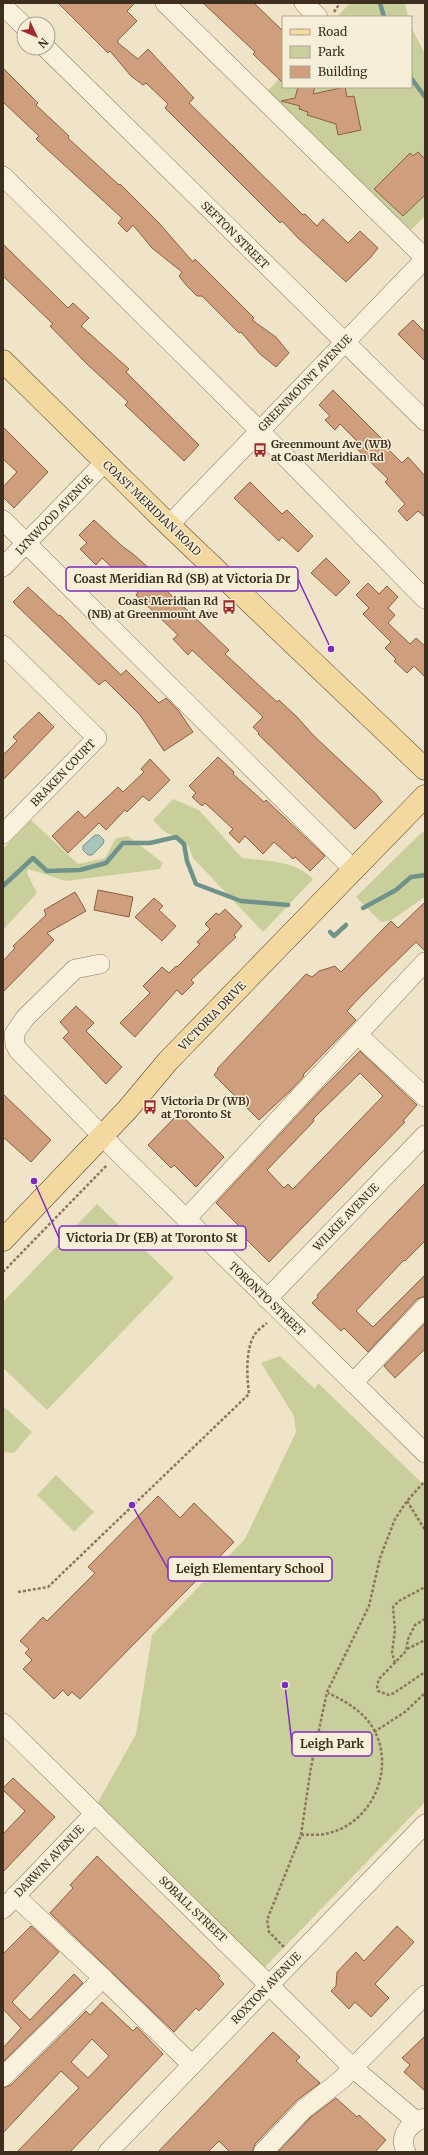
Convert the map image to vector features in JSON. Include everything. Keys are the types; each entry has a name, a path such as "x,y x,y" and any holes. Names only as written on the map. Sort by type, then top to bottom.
{"main road":[{"name":"COAST MERIDIAN ROAD","path":"3,361 169,525 425,769"},
{"name":"VICTORIA DRIVE","path":"3,1240 102,1136 168,1061 425,796"}],"street":[{"path":"165,3 425,258"},
{"path":"304,3 317,16"},
{"path":"3,6 16,18"},
{"name":"SEFTON STREET","path":"54,56 425,421"},
{"path":"3,176 260,431 425,599"},
{"name":"GREENMOUNT AVENUE","path":"169,525 425,258"},
{"name":"LYNWOOD AVENUE","path":"3,567 105,462"},
{"path":"3,520 354,870"},
{"name":"BRAKEN COURT","path":"3,645 97,738 3,834"},
{"path":"186,1219 425,962"},
{"name":"TORONTO STREET","path":"100,964 83,966 68,975 25,1018 15,1031 13,1038 18,1050 24,1058 102,1136 425,1453"},
{"path":"358,1035 425,1097"},
{"name":"WILKIE AVENUE","path":"267,1299 425,1135"},
{"path":"353,1383 425,1307"},
{"name":"SOBALL STREET","path":"3,1723 354,2068 383,2094 413,2131"},
{"name":"DARWIN AVENUE","path":"9,1903 95,1813"},
{"name":"ROXTON AVENUE","path":"108,2152 425,1824"},
{"path":"9,1903 103,1978 192,2064"},
{"path":"3,2077 103,1978"},
{"path":"263,2152 304,2109 332,2089 354,2068 425,1995"}],"path":[{"path":"331,16 340,3"},
{"path":"3,1272 107,1164"},
{"path":"18,1592 48,1587 249,1394 247,1374 248,1356 254,1335 267,1323"},
{"path":"296,1957 269,1932 267,1925 301,1835 311,1767 327,1692 369,1606 380,1558 395,1519 407,1501 425,1481"},
{"path":"407,1501 425,1530"},
{"path":"395,1663 392,1653 395,1630 394,1607 399,1601 425,1587"},
{"path":"407,1648 408,1639 415,1625 425,1619"},
{"path":"425,1640 407,1648 379,1679 377,1686 378,1691 383,1694 394,1693 425,1672"},
{"path":"301,1835 328,1834 341,1829 356,1819 367,1808 377,1793 381,1778 382,1761 374,1732 362,1715 346,1702 327,1692"},
{"path":"374,1732 405,1712 425,1693"}],"green space":[{"path":"350,3 405,3 408,16 338,16"},
{"path":"412,29 425,54 425,216 411,230 266,93 282,75 282,88 412,88"},
{"path":"173,799 199,810 242,858 280,862 298,868 313,879 263,932 193,858 189,847 180,839 161,829 153,820"},
{"path":"31,820 78,864 105,858 116,838 128,836 163,863 160,869 66,881 28,869 27,873 37,893 3,930 3,849"},
{"path":"425,831 425,897 390,921 381,922 356,897 420,834"},
{"path":"97,1204 174,1278 47,1410 3,1368 3,1302"},
{"path":"280,1356 315,1389 318,1383 425,1486 425,1802 263,1969 97,1804 136,1734 152,1635 245,1539 296,1432 294,1416 261,1363"},
{"path":"3,1406 32,1432 14,1453 3,1452"},
{"path":"56,1475 94,1512 74,1532 37,1495"}],"water":[{"path":"95,835 99,835 104,840 103,844 92,855 88,855 83,850 83,846"}],"building":[{"path":"58,3 135,3 127,11 137,21 118,40 118,43 138,59 148,49 194,98 189,103 303,215 305,214 317,226 323,219 348,243 360,231 378,248 371,257 346,282 298,238 282,221 280,223 165,108 168,104 146,83 143,85 131,76 110,51 108,53"},
{"path":"203,3 254,3 282,30 282,82 253,54 255,52"},
{"path":"3,68 38,103 36,105 69,136 68,138 119,185 120,184 159,223 193,262 195,259 254,318 252,320 276,337 289,353 276,367 260,354 241,332 239,333 202,296 197,296 179,276 182,272 152,248 133,225 127,232 118,223 122,218 36,139 39,136 3,102"},
{"path":"298,88 315,88 313,94 345,88 347,97 354,96 361,130 338,135 336,124 307,115 308,112 299,109 300,106 281,101 295,98"},
{"path":"418,152 425,159 425,195 403,216 374,189 410,153 413,156"},
{"path":"3,244 68,308 73,303 89,318 81,326 129,369 126,372 199,445 184,461 125,405 128,402 87,364 50,326 53,324 3,276"},
{"path":"413,320 425,332 425,361 398,334"},
{"path":"333,390 383,440 381,442 402,463 408,457 425,476 425,517 418,511 407,521 398,511 405,504 385,482 388,479 354,446 358,442 340,424 335,430 325,420 330,416 319,405"},
{"path":"3,427 48,472 14,508 3,497 3,487 17,472 3,459"},
{"path":"250,482 282,514 287,510 313,536 298,552 282,537 279,541 234,498"},
{"path":"94,520 150,569 147,572 229,650 225,654 277,702 279,700 313,735 377,795 382,802 355,829 258,734 259,733 253,727 263,717 192,650 188,655 173,639 178,635 136,595 138,592 102,558 96,565 80,549 87,543 79,535"},
{"path":"326,558 350,582 336,596 311,573"},
{"path":"368,583 379,594 387,586 398,597 388,608 395,615 388,623 410,644 416,638 425,646 425,677 414,666 407,673 394,661 396,659 385,648 391,642 363,614 369,608 356,595"},
{"path":"28,587 59,616 60,615 121,675 126,670 159,703 166,698 178,710 193,732 164,751 140,715 105,680 99,685 13,602"},
{"path":"39,712 54,727 3,780 3,755 17,741 13,737"},
{"path":"218,757 234,772 233,774 264,802 266,800 325,856 310,871 295,857 293,859 274,842 263,854 245,836 239,843 229,833 233,829 205,803 202,806 192,797 196,793 189,786"},
{"path":"150,759 170,780 149,801 143,796 127,812 125,810 106,830 99,823 68,853 52,836 78,811 85,818 118,787 123,792 144,772 141,769"},
{"path":"98,890 133,897 129,917 94,910"},
{"path":"75,892 86,911 47,933 54,940 3,992 3,961 15,948 13,946 46,915 44,910"},
{"path":"154,898 163,906 159,910 176,926 162,941 135,917"},
{"path":"425,902 425,951 416,942 363,994 347,1011 356,1020 303,1075 304,1076 290,1091 259,1120 214,1075 218,1070 217,1069 306,974 312,977 319,971 335,966 341,972 391,921 398,928"},
{"path":"225,909 242,926 234,935 236,937 191,980 194,983 182,995 177,990 135,1037 120,1023 150,993 143,986 162,967 169,973 176,966 177,967 200,944 197,942 210,929 205,924 216,913 219,915"},
{"path":"76,1006 94,1023 86,1031 122,1067 106,1084 63,1038 69,1032 60,1022"},
{"path":"360,1051 417,1105 403,1121 405,1122 269,1262 240,1233 243,1230 216,1203 322,1089","holes":["360,1073 383,1096 293,1189 288,1184 284,1188 267,1170 314,1121 313,1119"]},
{"path":"3,1094 51,1140 31,1162 3,1137"},
{"path":"179,1113 224,1157 196,1187 174,1165 171,1168 148,1145"},
{"path":"425,1183 425,1241 405,1261 404,1260 356,1311 373,1327 425,1275 425,1296 417,1299 368,1352 344,1328 341,1331 312,1303 318,1297 317,1295"},
{"path":"425,1323 425,1349 395,1378 384,1366"},
{"path":"158,1496 180,1518 194,1503 234,1542 80,1699 72,1692 68,1696 63,1690 54,1699 23,1669 32,1660 25,1653 29,1649 20,1641 43,1617 47,1621 95,1573 88,1567"},
{"path":"13,1778 55,1817 3,1872 3,1834 25,1811 3,1790 3,1788"},
{"path":"97,1856 220,1976 218,1978 224,1984 199,2011 196,2008 174,2032 50,1913 73,1888 70,1885"},
{"path":"31,1926 59,1952 12,2002 30,2020 74,1974 83,1983 3,2062 3,2048 21,2028 4,2010 3,2011 3,1954"},
{"path":"397,1926 414,1942 375,1984 389,1998 371,2017 355,2002 349,2009 331,1991 336,1986 337,1972 356,1952 364,1961"},
{"path":"102,2002 133,2031 137,2027 163,2054 70,2152 17,2152 79,2088 61,2071 3,2133 3,2088 11,2085 86,2011 90,2015","holes":["92,2039 109,2056 88,2078 71,2062"]},
{"path":"273,2032 300,2057 296,2061 320,2083 296,2101 255,2144 252,2152 230,2152 219,2141 208,2152 158,2152"},
{"path":"425,2036 425,2091 404,2072 410,2065 402,2058"},
{"path":"336,2098 357,2117 359,2115 386,2140 375,2152 278,2152 311,2117"}],"waterway":[{"path":"380,3 384,16"},
{"path":"412,79 425,97"},
{"path":"3,886 33,858 47,871 80,870 106,863 123,843 150,843 176,837 184,844 187,861 196,884 241,901 288,905"},
{"path":"363,908 396,890 411,877 425,875"},
{"path":"330,932 334,936 346,925"}],"place":[{"name":"Greenmount Ave (WB) at Coast Meridian Rd","path":"260,450"},
{"name":"Coast Meridian Rd (NB) at Greenmount Ave","path":"229,607"},
{"name":"Coast Meridian Rd (SB) at Victoria Dr","path":"331,649"},
{"name":"Victoria Dr (WB) at Toronto St","path":"150,1107"},
{"name":"Victoria Dr (EB) at Toronto St","path":"34,1181"},
{"name":"Leigh Elementary School","path":"132,1505"},
{"name":"Leigh Park","path":"285,1685"}]}
